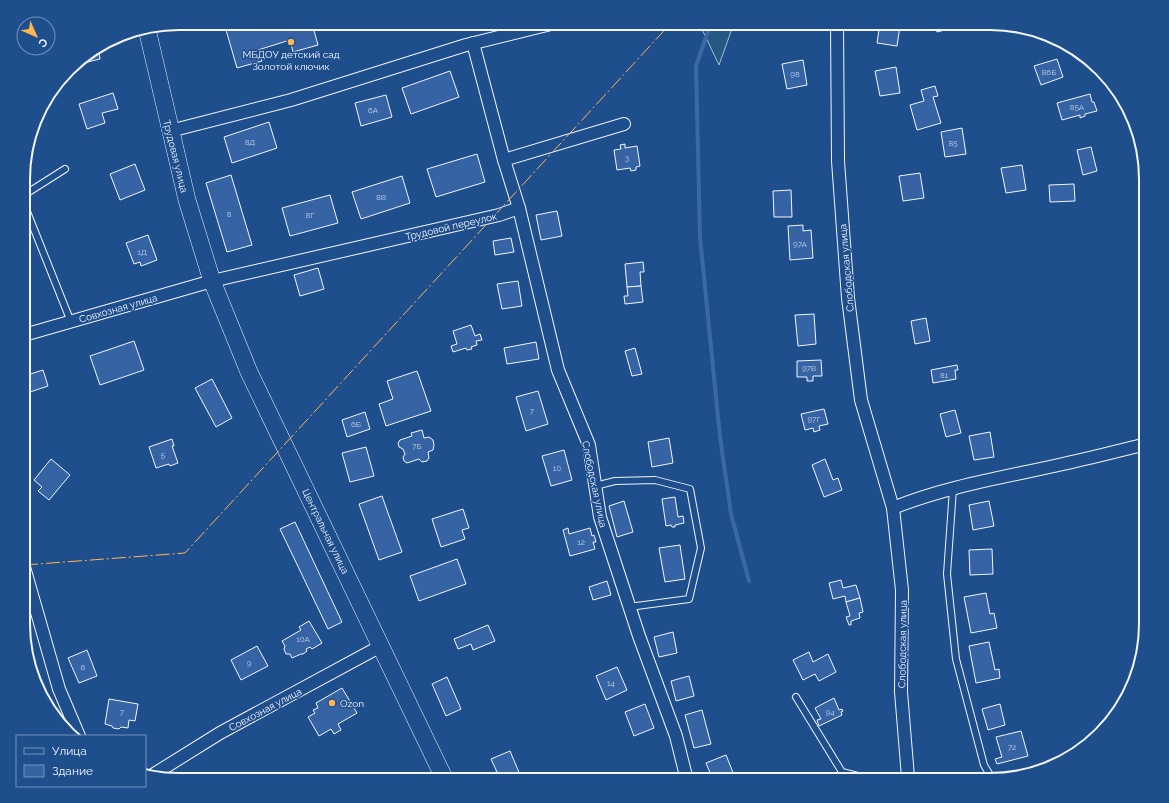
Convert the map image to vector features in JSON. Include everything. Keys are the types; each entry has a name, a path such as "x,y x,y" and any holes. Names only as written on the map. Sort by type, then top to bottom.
{"street":[{"path":"170,131 291,100 473,43 526,30"},
{"name":"Слободская улица","path":"837,30 838,161 848,298 861,400 893,508 902,590 901,692 909,773"},
{"name":"Трудовая улица","path":"148,33 187,200 212,281"},
{"path":"473,43 504,160 519,208"},
{"path":"504,160 624,124"},
{"name":"Слободская улица","path":"519,208 558,370 589,445 600,517 629,607 676,736 684,773"},
{"name":"Трудовой переулок","path":"212,281 499,215 519,208"},
{"name":"Совхозная улица","path":"30,333 212,281"},
{"name":"Центральная улица","path":"212,281 249,372 442,773"},
{"path":"893,508 915,499 976,482 1065,464 1139,446"},
{"path":"30,588 59,689 78,733"},
{"name":"Совхозная улица","path":"158,772 220,733 381,646"}],"lane":[{"path":"30,191 65,169"},
{"path":"30,219 71,322"},
{"path":"595,486 615,481 655,480 690,489 701,548 689,600 629,607"},
{"path":"952,489 947,574 956,659 984,765 988,773"},
{"path":"796,697 842,772 846,773"}],"shaded area":[{"path":"702,30 732,30 719,65"}],"building":[{"path":"226,30 314,30 318,45 293,52 290,40 258,50 262,61 237,68"},
{"path":"879,30 899,30 897,46 877,43"},
{"path":"99,53 100,59 87,62"},
{"path":"1057,59 1063,77 1041,85 1034,66"},
{"path":"803,60 807,85 787,89 782,64"},
{"path":"896,67 900,93 880,96 875,71"},
{"path":"450,71 459,97 411,114 402,88"},
{"path":"935,86 938,96 933,97 941,123 917,130 910,105 924,101 921,90"},
{"path":"113,93 118,109 102,113 105,123 87,129 79,104"},
{"path":"1090,94 1097,111 1085,114 1085,116 1080,118 1080,115 1062,120 1057,103"},
{"path":"386,95 392,117 361,126 355,103"},
{"path":"269,122 277,148 232,163 224,137"},
{"path":"962,128 966,154 945,157 941,132"},
{"path":"625,144 625,148 637,146 640,166 636,167 636,170 631,171 630,168 617,170 614,150 621,149 620,145"},
{"path":"1091,147 1097,171 1083,175 1077,150"},
{"path":"477,154 485,182 436,197 427,169"},
{"path":"135,164 145,190 120,200 110,174"},
{"path":"1022,165 1026,190 1006,193 1001,168"},
{"path":"920,173 924,198 903,201 899,176"},
{"path":"231,175 252,245 227,252 206,183"},
{"path":"402,176 410,203 361,219 352,192"},
{"path":"1074,184 1075,201 1050,202 1049,185"},
{"path":"791,190 792,217 774,217 773,191"},
{"path":"330,195 338,223 290,236 282,208"},
{"path":"557,211 562,236 541,240 536,215"},
{"path":"803,225 803,231 811,230 813,258 790,260 788,226"},
{"path":"148,235 157,260 141,266 140,262 134,264 126,243"},
{"path":"511,238 514,252 495,255 493,241"},
{"path":"643,262 644,272 640,272 641,286 627,287 625,264"},
{"path":"318,268 324,289 300,296 294,275"},
{"path":"518,281 522,306 502,309 497,284"},
{"path":"641,286 643,302 625,304 624,296 628,296 627,287"},
{"path":"814,314 816,344 798,346 795,315"},
{"path":"926,318 930,341 915,344 911,321"},
{"path":"471,325 475,336 480,334 482,340 476,341 477,345 471,347 472,349 467,350 466,348 453,352 451,346 457,344 453,331"},
{"path":"134,341 144,370 100,385 90,356"},
{"path":"536,342 539,359 507,364 504,348"},
{"path":"635,348 642,374 632,376 625,351"},
{"path":"821,360 822,376 813,376 813,381 807,381 807,377 797,377 797,361"},
{"path":"957,365 958,370 955,370 956,379 933,383 931,370"},
{"path":"43,370 48,386 30,392 30,374"},
{"path":"417,371 431,411 386,426 379,404 393,399 387,381"},
{"path":"212,379 232,418 216,427 195,388"},
{"path":"538,391 548,424 526,431 516,397"},
{"path":"824,409 828,424 819,426 820,430 814,432 813,428 805,430 801,414"},
{"path":"955,410 961,433 946,437 940,414"},
{"path":"365,412 370,429 347,437 342,420"},
{"path":"422,430 424,438 429,437 433,440 433,450 428,452 429,458 427,461 422,462 419,459 407,463 404,461 403,457 405,454 403,449 399,447 398,443 400,440 412,436 411,433"},
{"path":"990,432 994,457 974,460 969,436"},
{"path":"669,438 673,463 652,467 648,442"},
{"path":"172,439 174,446 172,446 178,463 156,468 149,447"},
{"path":"366,447 374,476 350,482 342,453"},
{"path":"564,450 572,480 551,486 542,456"},
{"path":"51,459 70,475 49,500 38,491 42,487 34,480"},
{"path":"825,459 833,480 838,478 842,490 824,497 812,465"},
{"path":"382,496 402,552 379,560 359,504"},
{"path":"675,497 678,517 683,516 684,523 675,525 675,527 672,527 671,525 666,526 662,499"},
{"path":"624,501 633,532 617,537 609,506"},
{"path":"989,501 994,526 973,530 969,505"},
{"path":"463,509 469,528 462,530 465,539 441,547 432,519"},
{"path":"295,522 342,622 328,629 280,529"},
{"path":"568,528 569,534 590,528 592,536 594,535 596,542 593,542 595,549 570,556 563,530"},
{"path":"680,545 685,579 665,582 659,548"},
{"path":"992,549 993,574 970,575 969,550"},
{"path":"457,559 466,584 419,601 410,576"},
{"path":"841,580 843,588 856,585 860,598 846,602 845,596 833,599 829,583"},
{"path":"607,581 611,595 593,600 589,587"},
{"path":"986,593 990,614 994,613 997,628 971,633 964,597"},
{"path":"860,598 863,612 859,613 860,618 851,621 851,625 849,625 846,617 850,616 846,602"},
{"path":"309,621 322,643 312,649 310,647 306,649 307,651 303,654 292,658 290,654 286,654 284,649 285,646 282,641 301,630 299,627"},
{"path":"488,625 495,641 473,650 471,644 458,649 454,639"},
{"path":"673,632 677,653 659,657 654,637"},
{"path":"989,642 995,670 999,669 1000,678 976,683 969,646"},
{"path":"257,646 268,666 241,680 231,660"},
{"path":"87,650 97,676 79,683 68,658"},
{"path":"809,652 813,662 828,654 836,672 819,681 815,674 803,680 793,660"},
{"path":"617,667 627,690 606,700 596,676"},
{"path":"689,676 694,696 676,701 671,681"},
{"path":"447,677 461,709 446,716 432,684"},
{"path":"342,688 357,713 338,724 341,730 334,734 331,729 319,736 308,717 315,713 313,710 318,708 316,703"},
{"path":"834,698 839,710 842,709 843,711 841,712 842,715 819,726 817,720 821,719 815,708"},
{"path":"109,699 138,704 135,721 129,720 128,728 113,728 112,726 105,724"},
{"path":"645,704 654,728 634,736 625,712"},
{"path":"1000,704 1005,725 988,730 982,709"},
{"path":"702,710 711,744 694,748 685,715"},
{"path":"1021,731 1028,756 997,764 995,759 1002,757 996,737"},
{"path":"510,751 519,773 492,773 497,772 491,759"},
{"path":"726,755 733,773 710,773 706,763"}],"waterway":[{"path":"709,30 696,66 700,237 720,437 731,514 749,581"}],"power":[{"path":"30,565 185,553 665,30"}],"place":[{"name":"МБДОУ детский сад Золотой ключик","path":"291,42"},
{"name":"Ozon","path":"332,703"}]}
